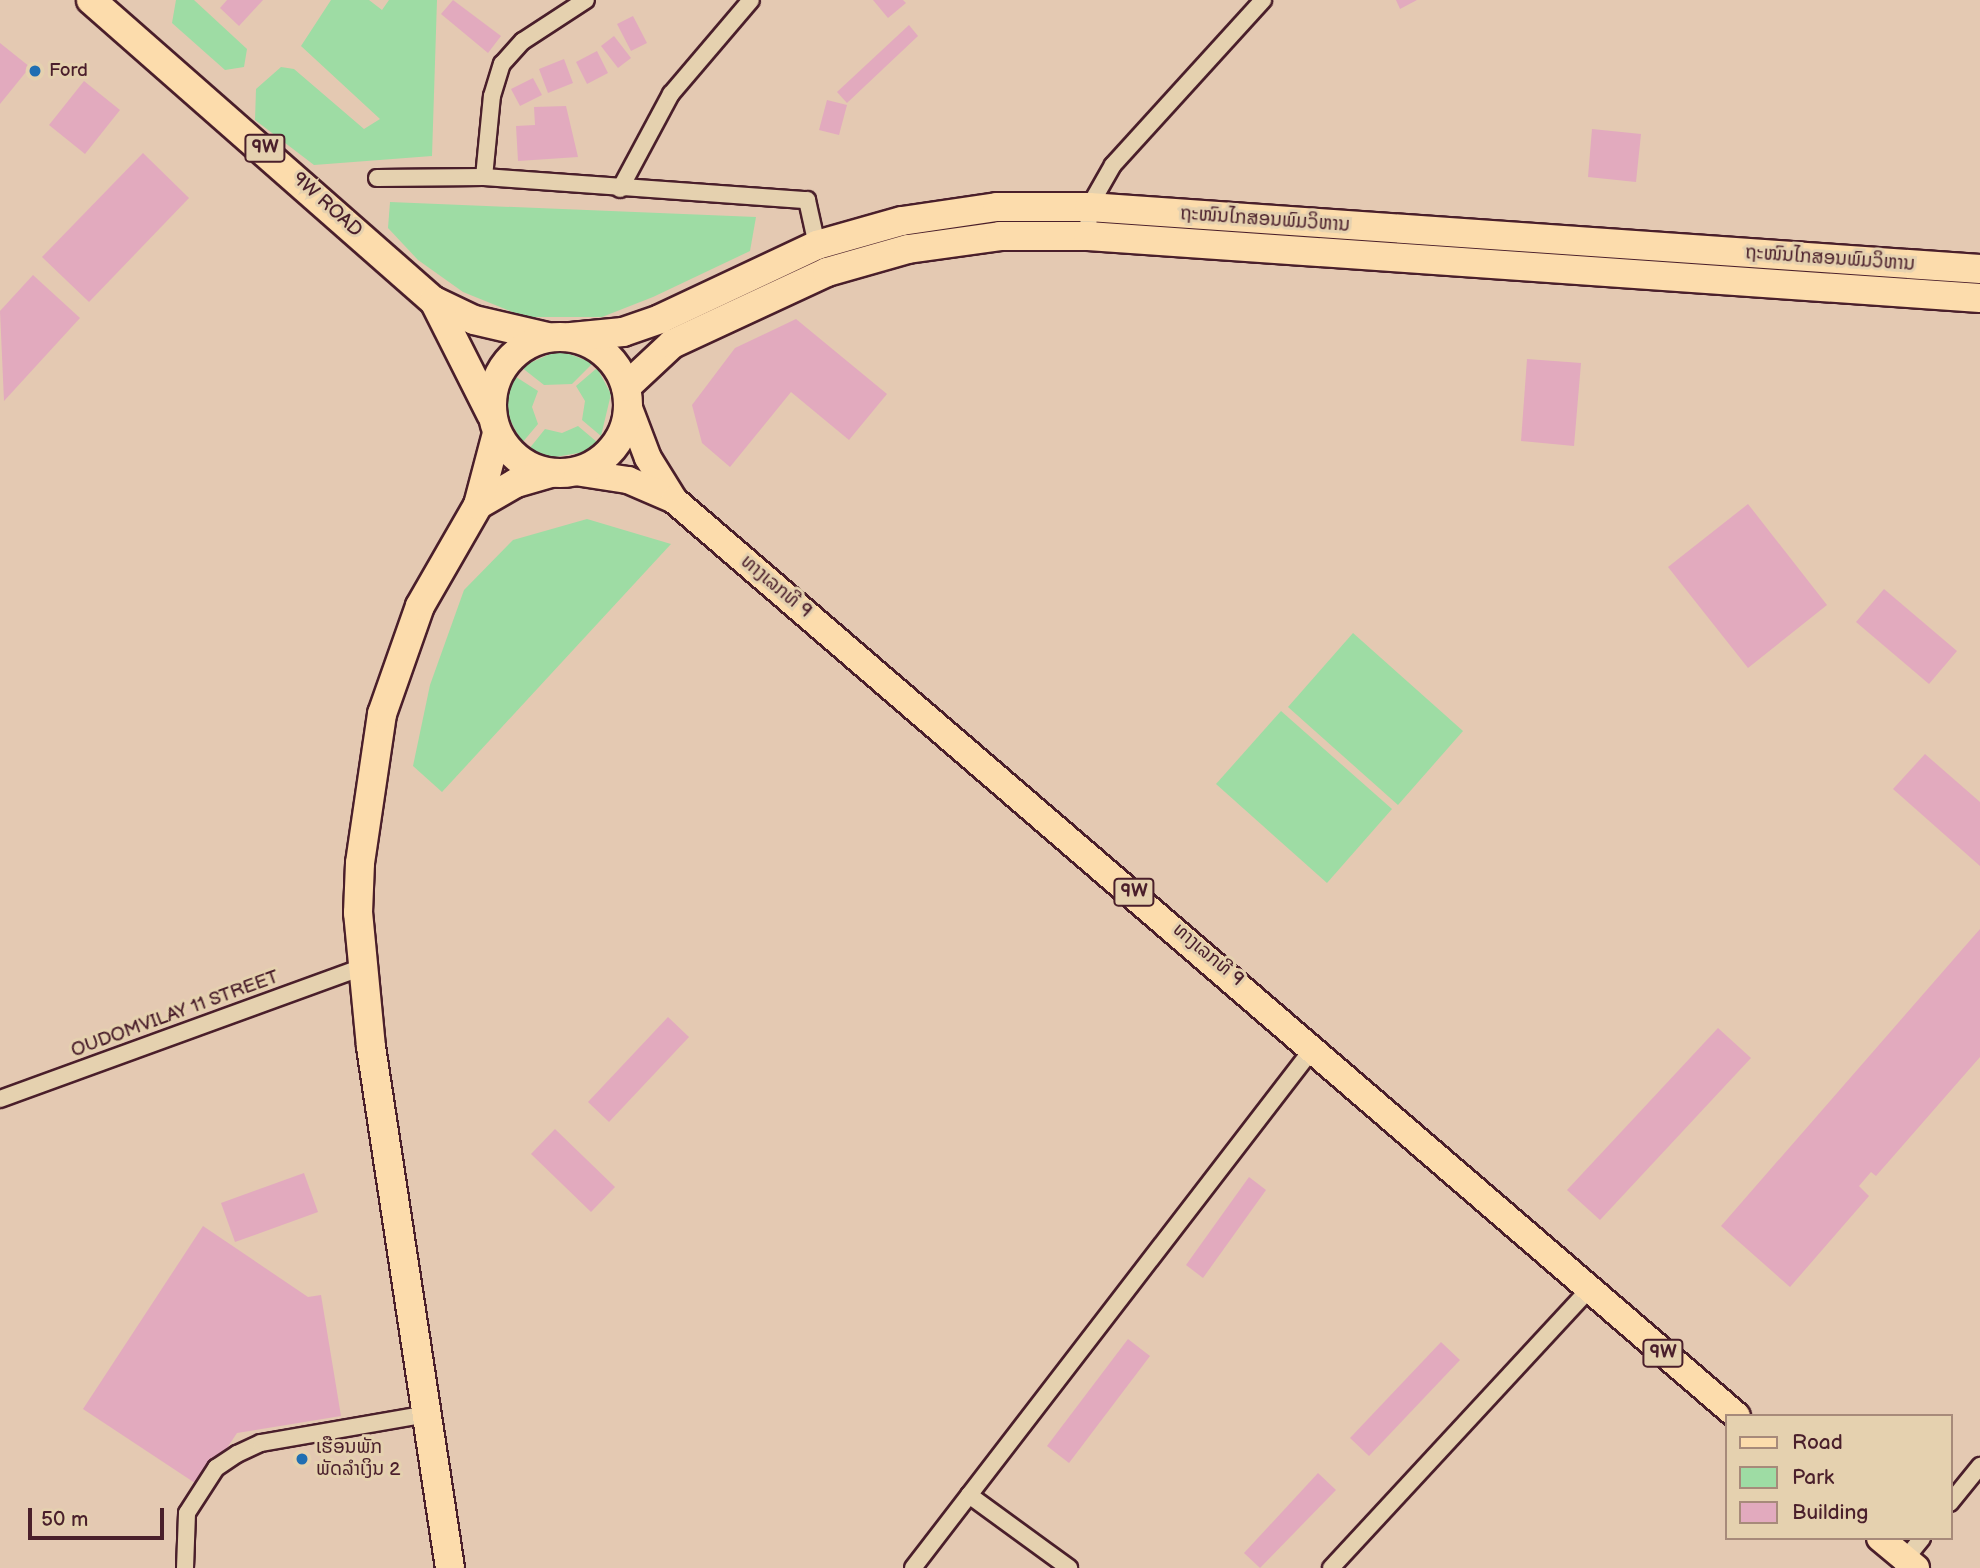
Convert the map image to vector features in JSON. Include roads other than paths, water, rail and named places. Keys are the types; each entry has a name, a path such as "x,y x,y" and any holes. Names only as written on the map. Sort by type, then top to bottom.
{"highway":[{"name":"9W ROAD","path":"91,0 434,301"},
{"name":"ຖະໜົນໄກສອນພົມວິຫານ","path":"559,337 623,332 660,319 817,245 902,221 997,207 1089,207 1980,269"},
{"name":"ຖະໜົນໄກສອນພົມວິຫານ","path":"627,398 672,344 827,272 908,249 1000,236 1088,236 1980,298"},
{"path":"434,301 474,320 559,337 606,354 627,398 612,450 563,473 516,483 478,505"},
{"path":"434,301 510,452 563,473"},
{"path":"450,1568 363,967 360,863 382,714 420,606 478,505 495,425 498,375 510,357 559,337"}],"main road":[{"name":"ທາງເລກທີ 9","path":"627,398 648,458 674,500"},
{"name":"ທາງເລກທີ 9","path":"563,473 628,480 674,500 1314,1047 1735,1414"},
{"path":"1882,1540 1906,1565"}],"street":[{"path":"484,177 492,96 502,64 523,41 586,0"},
{"path":"620,189 671,94 751,0"},
{"path":"1088,236 1089,207 1161,105 1263,0"},
{"path":"376,178 484,177 620,189 807,200 817,245"},
{"name":"OUDOMVILAY 11 STREET","path":"0,1099 363,967"},
{"path":"913,1568 1314,1047"},
{"path":"1331,1568 1590,1289"},
{"path":"185,1568 187,1513 216,1468 237,1454 261,1443 427,1414"},
{"path":"1952,1501 1980,1466"},
{"path":"969,1495 1069,1568"},
{"path":"1906,1565 1921,1540"}],"place":[{"name":"Ford","path":"35,71"},
{"name":"ເຮືອນພັກ ພັດລຳເງິນ 2","path":"302,1459"}]}
